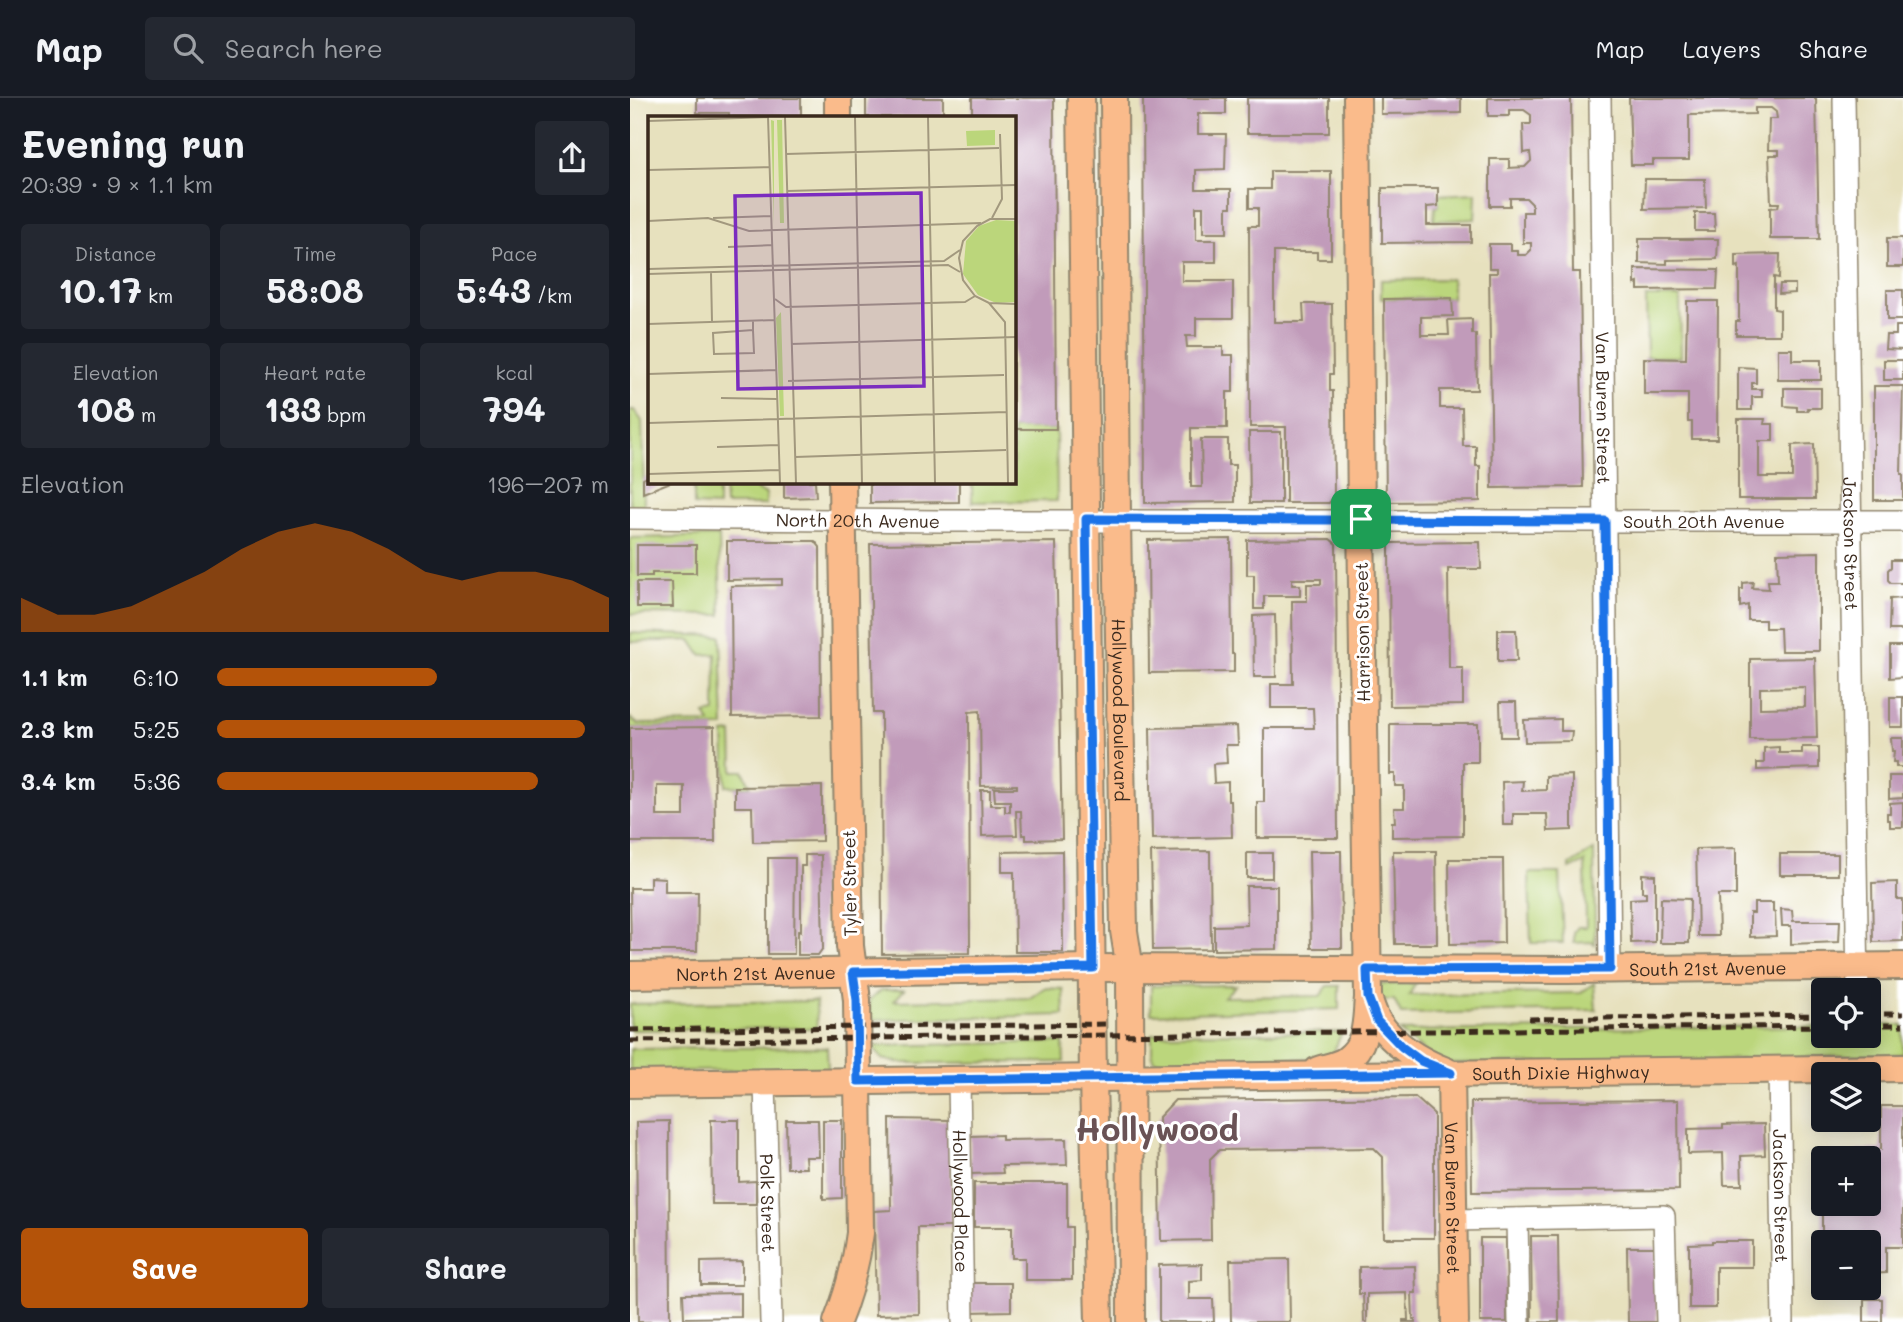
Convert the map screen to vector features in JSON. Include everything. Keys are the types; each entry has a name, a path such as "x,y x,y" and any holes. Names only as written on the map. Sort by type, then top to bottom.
{"main road":[{"path":"838,98 838,116"},
{"name":"Hollywood Boulevard","path":"1081,98 1093,968 1113,1078 1130,1250 1131,1322"},
{"name":"Hollywood Boulevard","path":"1099,1322 1098,1258 1113,1078 1130,968 1124,931 1114,98"},
{"name":"Harrison Street","path":"1300,1076 1345,1061 1366,1032 1368,997 1357,98"},
{"name":"Tyler Street","path":"837,1322 849,1291 860,1233 857,1000 850,946 842,483"},
{"name":"South 21st Avenue","path":"1861,978 1903,966"},
{"name":"South 21st Avenue","path":"1093,968 1610,969 1832,978"},
{"name":"North 21st Avenue","path":"630,975 1093,968"},
{"name":"Harrison Street","path":"1368,997 1377,1021 1402,1047 1421,1061 1451,1073"},
{"name":"South Dixie Highway","path":"630,1084 1903,1068"},
{"name":"Van Buren Street","path":"1451,1073 1455,1322"},
{"path":"1098,1258 1130,1250"}],"street":[{"name":"Van Buren Street","path":"1600,98 1610,969"},
{"name":"Jackson Street","path":"1844,98 1857,978"},
{"name":"North 20th Avenue","path":"630,518 1086,519"},
{"name":"South 20th Avenue","path":"1086,519 1903,521"},
{"name":"Jackson Street","path":"1779,1070 1783,1322"},
{"name":"Hollywood Place","path":"959,1080 963,1322"},
{"name":"Polk Street","path":"765,1082 771,1322"},
{"path":"1454,1220 1664,1216 1667,1322"},
{"path":"1517,1219 1519,1322"}],"green space":[{"path":"1476,193 1475,219 1434,221 1438,195"},
{"path":"1452,279 1452,298 1381,299 1381,280"},
{"path":"1646,297 1680,297 1681,357 1647,357"},
{"path":"630,410 634,410 642,421 644,505 630,505"},
{"path":"1015,429 1056,429 1057,501 972,502 972,483 1015,483"},
{"path":"694,483 718,483 718,506 694,505"},
{"path":"724,483 757,483 757,490 766,494 766,505 725,505"},
{"path":"719,536 721,615 630,614 630,538"},
{"path":"630,633 721,636 724,727 630,728 630,718 638,724 710,723 705,714 715,712 716,654 701,655 691,640 630,642"},
{"path":"732,733 733,771 743,771 751,787 726,786 724,734"},
{"path":"1594,850 1595,944 1574,943 1574,932 1578,927 1586,927 1585,862 1570,869 1570,865"},
{"path":"1529,873 1560,873 1563,943 1531,943"},
{"path":"1416,983 1409,995 1581,993 1594,983 1596,1010 1401,1014 1394,1000 1377,1000 1379,984"},
{"path":"1236,985 1224,997 1320,996 1328,986 1339,986 1339,1009 1151,1014 1151,986"},
{"path":"1044,988 1063,989 1064,1015 869,1020 869,1000 882,990 904,990 894,1001 1030,998"},
{"path":"816,1001 817,1028 630,1030 630,1004"},
{"path":"1881,1025 1903,1025 1903,1054 1651,1062 1440,1064 1399,1031 1811,1026 1811,1048 1881,1048"},
{"path":"1342,1032 1331,1058 1155,1061 1152,1054 1152,1034"},
{"path":"1063,1042 1064,1062 902,1063 882,1059 872,1046"},
{"path":"827,1047 828,1069 630,1072 630,1049"}],"building":[{"path":"697,98 801,98 801,116 697,113"},
{"path":"866,98 943,98 943,116 866,116"},
{"path":"972,98 1054,98 1056,429 1015,429 1015,116 972,116"},
{"path":"1143,98 1226,98 1226,114 1198,114 1198,134 1226,134 1225,169 1196,170 1196,189 1231,189 1231,207 1227,207 1227,233 1203,233 1203,207 1196,207 1196,240 1216,240 1216,262 1182,262 1182,281 1233,281 1233,318 1196,318 1196,336 1186,336 1187,347 1223,347 1223,355 1233,355 1233,392 1227,392 1227,428 1191,428 1191,487 1202,487 1201,439 1228,439 1228,465 1235,465 1235,502 1145,503"},
{"path":"1247,98 1329,98 1329,133 1247,133"},
{"path":"1381,98 1461,98 1461,113 1381,114"},
{"path":"1488,98 1571,98 1573,272 1580,272 1583,487 1492,488 1489,273 1497,273 1497,268 1489,268 1489,244 1511,244 1511,251 1526,255 1531,250 1531,243 1523,243 1523,212 1532,212 1532,204 1526,198 1510,198 1510,206 1490,206 1490,159 1509,159 1509,168 1525,167 1531,161 1530,152 1524,153 1523,124 1531,124 1531,115 1524,110 1509,110 1509,116 1488,116"},
{"path":"1629,98 1816,98 1819,239 1770,239 1770,208 1778,207 1779,203 1771,203 1769,155 1779,155 1779,150 1768,150 1769,119 1777,119 1776,112 1771,108 1755,108 1755,114 1689,115 1689,160 1653,160 1653,165 1631,165"},
{"path":"1270,171 1331,171 1331,259 1317,259 1317,252 1274,252 1274,322 1304,322 1303,304 1332,304 1333,374 1330,374 1330,391 1333,391 1334,497 1329,503 1286,503 1286,427 1250,427 1249,226 1258,226 1258,208 1249,208 1249,189 1270,189"},
{"path":"1645,179 1705,179 1706,208 1644,209"},
{"path":"1382,188 1438,188 1438,206 1427,207 1427,225 1471,225 1471,242 1382,243"},
{"path":"1695,213 1714,213 1715,231 1695,231"},
{"path":"1887,238 1903,238 1903,267 1887,267"},
{"path":"1639,239 1718,239 1717,259 1667,260 1667,264 1639,263"},
{"path":"1780,254 1779,278 1774,277 1774,309 1780,310 1780,335 1736,335 1736,321 1739,321 1739,266 1736,267 1736,255"},
{"path":"1635,269 1718,270 1717,289 1638,290 1638,283 1635,284"},
{"path":"1780,284 1795,284 1795,293 1779,294"},
{"path":"1887,290 1903,290 1903,320 1887,320"},
{"path":"1452,298 1453,316 1421,317 1421,335 1449,335 1448,320 1472,319 1472,334 1476,334 1477,390 1440,390 1440,408 1462,408 1463,446 1476,446 1476,466 1480,466 1480,501 1386,502 1384,299"},
{"path":"1687,301 1718,301 1717,439 1692,439 1692,422 1688,422 1688,394 1644,394 1644,358 1686,359"},
{"path":"1896,326 1903,326 1903,350 1885,349 1886,335 1896,335"},
{"path":"1778,349 1792,349 1792,360 1821,360 1821,380 1778,380"},
{"path":"1884,360 1903,360 1903,380 1884,380"},
{"path":"1738,367 1756,368 1756,383 1752,383 1752,389 1762,389 1762,397 1752,397 1752,410 1738,410"},
{"path":"1874,386 1903,386 1903,500 1874,500"},
{"path":"1784,388 1821,388 1821,408 1797,411 1797,407 1784,406"},
{"path":"1738,419 1765,419 1764,424 1773,424 1773,441 1759,441 1759,477 1792,477 1792,445 1814,444 1815,499 1738,499"},
{"path":"1249,432 1281,432 1281,503 1250,503"},
{"path":"648,476 648,483 668,483 643,493 643,479"},
{"path":"784,483 815,483 816,497 784,498"},
{"path":"870,483 959,483 959,502 870,503"},
{"path":"1231,539 1234,672 1149,673 1148,540"},
{"path":"1330,539 1336,544 1338,838 1257,838 1257,802 1264,802 1264,728 1314,728 1313,708 1271,708 1271,684 1293,684 1292,601 1307,601 1307,584 1321,584 1321,579 1292,579 1292,585 1300,585 1300,596 1264,596 1264,609 1254,609 1254,575 1247,575 1247,540"},
{"path":"727,541 815,541 820,547 821,716 732,717 731,586 782,585 782,579 727,580"},
{"path":"1056,542 1062,839 1026,840 1026,835 1022,835 1021,811 1016,811 1017,835 982,836 981,790 990,790 990,805 1005,805 1005,812 1010,812 1010,801 995,801 994,788 1017,788 1017,785 981,786 980,711 969,712 970,953 882,954 881,713 873,713 870,544"},
{"path":"1480,542 1481,569 1448,569 1449,668 1463,668 1463,705 1390,706 1389,543"},
{"path":"637,545 696,545 696,573 652,573 652,576 637,576"},
{"path":"1819,552 1819,651 1781,651 1780,628 1765,628 1765,620 1748,620 1748,605 1740,607 1740,589 1743,589 1743,583 1753,582 1752,588 1769,589 1768,581 1778,581 1777,553"},
{"path":"1891,560 1903,560 1903,583 1891,583 1888,580"},
{"path":"637,582 672,582 673,607 637,607"},
{"path":"1903,598 1903,630 1889,630 1890,599"},
{"path":"1275,615 1276,677 1254,677 1253,616"},
{"path":"1498,630 1516,630 1517,661 1498,661"},
{"path":"1890,646 1903,646 1903,677 1890,678"},
{"path":"1815,658 1817,738 1750,739 1750,659","holes":["1805,687 1805,707 1760,708 1760,688"]},
{"path":"1890,697 1903,697 1903,727 1890,727"},
{"path":"1500,702 1516,702 1517,737 1501,737"},
{"path":"1561,719 1561,731 1572,731 1571,741 1525,742 1524,720"},
{"path":"1390,724 1478,724 1478,762 1463,762 1463,836 1392,837 1394,808 1404,808 1404,786 1395,786 1395,774 1390,774"},
{"path":"1237,726 1238,745 1226,745 1227,763 1213,764 1214,783 1228,782 1232,837 1152,839 1150,728"},
{"path":"714,727 715,842 630,842 630,728","holes":["657,786 684,786 684,816 657,816"]},
{"path":"1891,738 1903,738 1903,767 1896,767 1896,762 1893,762"},
{"path":"1779,747 1779,753 1802,753 1802,747 1819,747 1819,768 1757,770 1757,763 1764,763 1764,748"},
{"path":"1572,775 1572,830 1548,831 1547,814 1513,814 1513,825 1503,825 1502,782 1523,781 1522,791 1546,790 1546,776"},
{"path":"1889,776 1903,776 1903,798 1889,799"},
{"path":"822,786 822,841 753,842 752,807 735,807 735,787"},
{"path":"1903,802 1903,827 1890,827 1887,813 1890,813 1890,803"},
{"path":"1736,848 1736,895 1718,895 1719,936 1698,936 1696,849"},
{"path":"1062,851 1063,952 1015,952 1014,872 1002,872 1002,852"},
{"path":"1210,851 1211,949 1153,950 1151,852"},
{"path":"1309,851 1341,851 1342,948 1311,948"},
{"path":"1393,851 1436,851 1437,944 1395,944"},
{"path":"1247,853 1272,853 1272,878 1247,878"},
{"path":"1780,854 1838,854 1838,875 1780,875"},
{"path":"805,855 821,855 823,948 818,955 798,955 798,930 801,931 801,866 805,866"},
{"path":"768,858 795,858 794,954 768,954"},
{"path":"1449,859 1503,859 1504,943 1450,944"},
{"path":"1642,874 1655,875 1655,942 1631,943 1630,899 1646,898 1646,892 1642,892"},
{"path":"650,877 665,878 665,892 698,892 697,951 631,951 630,888 650,888"},
{"path":"1897,882 1897,899 1903,899 1903,941 1873,942 1872,883"},
{"path":"1246,886 1277,886 1277,949 1214,950 1214,926 1247,925"},
{"path":"1661,898 1690,899 1689,943 1660,943"},
{"path":"1754,903 1773,903 1776,936 1750,937 1750,913 1754,913"},
{"path":"1781,909 1792,910 1793,921 1840,921 1839,942 1791,944 1791,926 1782,926"},
{"path":"1415,1097 1434,1114 1434,1238 1384,1238 1383,1157 1374,1148 1219,1150 1210,1159 1211,1240 1161,1241 1159,1117 1175,1100"},
{"path":"1678,1100 1679,1190 1472,1192 1471,1102"},
{"path":"1881,1106 1903,1106 1903,1247 1886,1247 1886,1273 1881,1273 1881,1230 1822,1230 1822,1216 1881,1216"},
{"path":"890,1119 951,1120 952,1227 918,1227 919,1314 876,1315 874,1211 891,1210"},
{"path":"711,1120 739,1120 739,1182 756,1181 756,1204 712,1204"},
{"path":"786,1120 818,1120 819,1157 805,1157 806,1168 787,1168"},
{"path":"823,1120 842,1120 842,1198 823,1199"},
{"path":"669,1121 670,1322 638,1322 636,1122"},
{"path":"1764,1124 1765,1155 1741,1156 1742,1185 1724,1185 1723,1153 1688,1154 1688,1129"},
{"path":"1002,1135 1002,1140 1066,1139 1067,1165 1002,1166 1003,1173 970,1174 970,1136"},
{"path":"974,1183 1067,1183 1067,1227 1072,1227 1072,1280 1025,1280 1025,1258 1012,1258 1012,1227 974,1227"},
{"path":"1531,1236 1558,1236 1559,1322 1532,1322"},
{"path":"1480,1238 1506,1238 1507,1322 1480,1322"},
{"path":"1752,1241 1752,1267 1716,1267 1716,1308 1689,1308 1689,1244"},
{"path":"1627,1247 1656,1247 1657,1322 1628,1322"},
{"path":"1289,1259 1290,1322 1231,1322 1230,1260"},
{"path":"742,1261 742,1285 701,1285 701,1262"},
{"path":"1202,1264 1202,1280 1189,1281 1189,1299 1213,1299 1214,1322 1159,1322 1159,1265"},
{"path":"1415,1266 1416,1293 1412,1293 1415,1322 1403,1322 1408,1320 1407,1293 1367,1294 1367,1322 1364,1322 1363,1294 1359,1294 1359,1267"},
{"path":"971,1283 1011,1283 1011,1311 971,1312"},
{"path":"741,1293 741,1317 684,1318 683,1294"},
{"path":"1882,1299 1882,1322 1864,1322 1864,1300"}],"railway":[{"path":"1881,1014 1903,1014"},
{"path":"1529,1019 1811,1015"},
{"path":"630,1030 1106,1024"},
{"path":"1881,1025 1903,1025"},
{"path":"630,1041 1811,1026"}],"district":[{"name":"Hollywood","path":"1157,1128"}],"route":[{"path":"1086,519 1361,519 1605,521 1610,969 1367,970 1368,997 1377,1021 1402,1047 1421,1061 1451,1073 858,1081 857,1000 853,972 1093,968 1086,519"}]}
